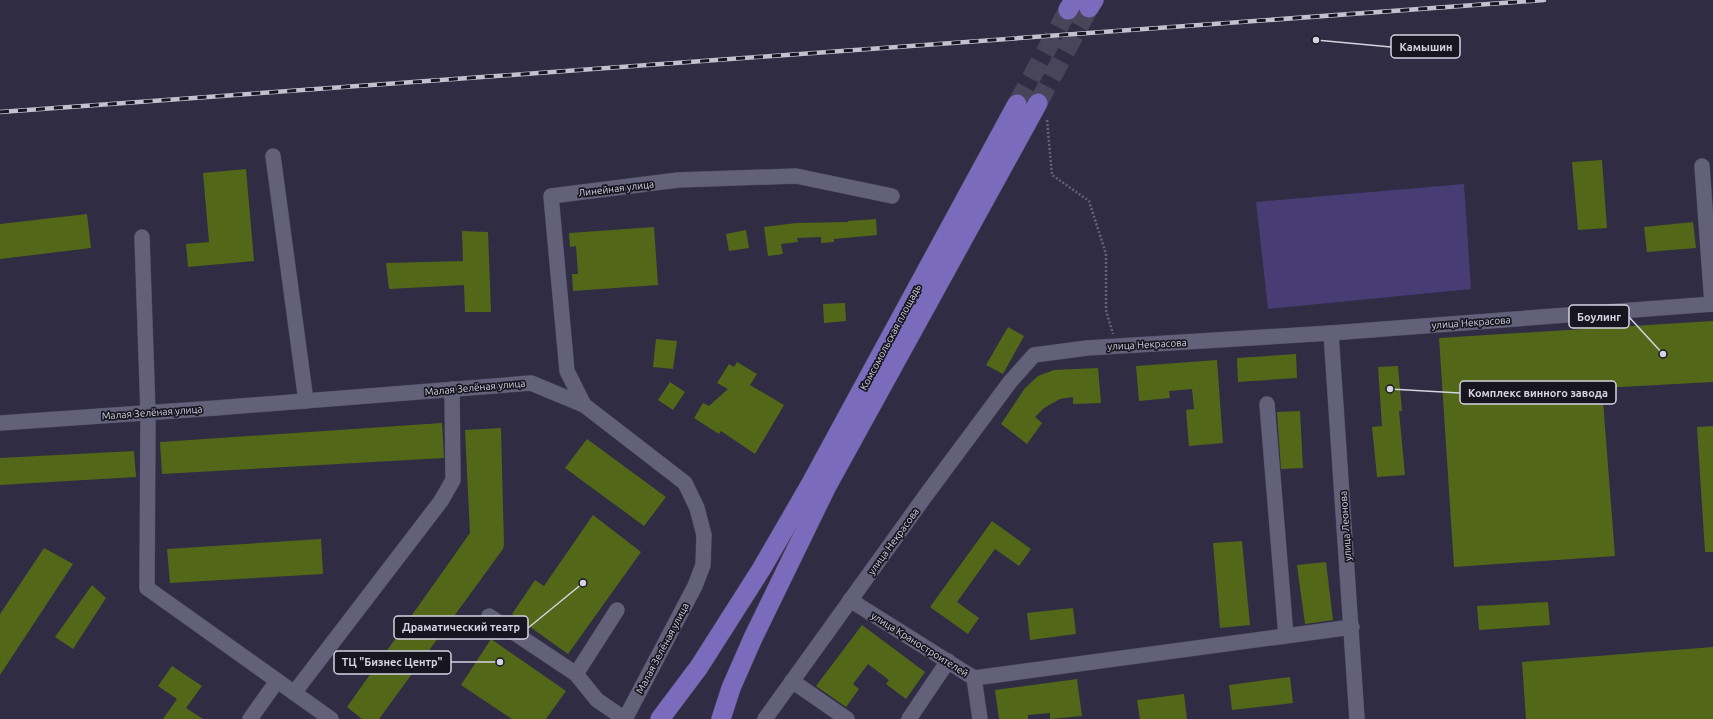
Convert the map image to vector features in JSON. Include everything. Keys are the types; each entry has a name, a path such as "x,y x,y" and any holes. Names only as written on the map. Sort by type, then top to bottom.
{"main road":[{"name":"Комсомольская площадь","path":"660,719 700,667 762,568 810,484 1017,104"},
{"path":"722,719 731,688 780,578 826,488 1042,109"}],"street":[{"path":"273,156 306,401"},
{"path":"1702,166 1712,304"},
{"name":"Линейная улица","path":"584,405 567,371 551,196 678,180 796,176 892,196"},
{"path":"142,237 148,413 147,588 331,719"},
{"name":"улица Некрасова","path":"765,719 850,600 1010,382 1034,355 1057,351 1117,346 1331,333 1712,304"},
{"name":"улица Леонова","path":"1331,333 1352,627 1354,716"},
{"name":"Малая Зелёная улица","path":"0,423 531,383 584,405 685,483 697,508 704,536 703,565 695,586 625,719"},
{"path":"294,693 441,501 453,480 452,389"},
{"path":"1267,404 1286,636"},
{"name":"улица Краностроителей","path":"850,600 974,678 980,719"},
{"path":"576,674 617,610"},
{"path":"488,616 576,674 597,700 625,719"},
{"path":"974,678 1352,627"},
{"path":"909,719 948,661"},
{"path":"792,680 847,719"},
{"path":"250,719 277,681"}],"path":[{"path":"1042,109 1052,175 1089,201 1106,254 1106,310 1117,346"}],"shaded area":[{"path":"1464,184 1471,289 1268,309 1256,202"}],"building":[{"path":"1602,160 1607,228 1578,230 1572,162"},
{"path":"246,169 254,261 188,267 186,244 209,242 203,173"},
{"path":"87,214 91,248 0,259 0,224"},
{"path":"876,219 877,235 834,239 834,242 821,243 821,237 797,238 798,242 781,244 783,254 768,256 764,227 796,223 848,222"},
{"path":"1693,222 1696,248 1647,252 1644,227"},
{"path":"654,227 658,285 573,291 572,274 578,274 576,246 570,247 569,233"},
{"path":"746,230 749,248 729,251 726,234"},
{"path":"462,231 488,232 491,312 465,312 464,285 389,289 386,263 463,261"},
{"path":"845,303 846,321 824,323 823,304"},
{"path":"1713,321 1713,382 1602,388 1615,556 1454,567 1439,338"},
{"path":"1008,327 1024,336 1003,374 986,365"},
{"path":"656,339 677,341 673,369 653,367"},
{"path":"1296,354 1297,378 1238,382 1237,358"},
{"path":"1217,360 1223,443 1189,446 1186,410 1194,409 1192,389 1169,391 1170,398 1139,401 1136,366"},
{"path":"737,362 757,374 750,385 784,405 755,454 721,431 719,434 694,418 703,403 709,406 728,389 717,383 729,364 734,367"},
{"path":"1398,366 1402,411 1399,411 1405,475 1377,477 1372,427 1382,426 1378,367"},
{"path":"1098,368 1101,403 1073,404 1073,397 1060,399 1044,408 1035,417 1042,423 1027,444 1001,424 1025,388 1038,376 1054,370"},
{"path":"670,382 685,392 673,410 658,400"},
{"path":"1300,411 1303,468 1281,469 1277,412"},
{"path":"442,423 444,458 162,474 160,442"},
{"path":"1713,426 1713,552 1705,552 1697,427"},
{"path":"501,428 503,549 379,719 362,719 347,707 470,533 465,430"},
{"path":"587,439 666,497 644,526 565,468"},
{"path":"134,451 136,477 0,485 0,458"},
{"path":"593,515 641,552 568,654 512,614 535,580 544,586"},
{"path":"992,521 1031,549 1019,566 995,549 957,602 979,618 968,634 930,607"},
{"path":"321,539 323,574 170,583 167,549"},
{"path":"1242,541 1250,625 1220,628 1213,543"},
{"path":"44,548 73,564 0,675 0,614"},
{"path":"1326,562 1333,620 1305,624 1297,565"},
{"path":"92,585 106,598 73,649 55,637"},
{"path":"1548,602 1550,625 1479,630 1477,606"},
{"path":"1073,608 1076,634 1030,640 1027,613"},
{"path":"862,625 925,672 906,699 886,684 889,680 868,664 853,684 859,689 846,707 816,686"},
{"path":"491,639 566,691 546,719 512,719 461,685"},
{"path":"1713,647 1713,719 1526,719 1522,662"},
{"path":"172,666 202,686 186,708 203,719 163,719 177,699 158,686"},
{"path":"1290,677 1293,703 1232,710 1229,685"},
{"path":"1077,679 1082,716 1050,719 1050,713 1028,715 1028,719 999,719 995,690"},
{"path":"1184,694 1187,719 1140,719 1137,700"}],"tunnel":[{"path":"1038,103 1089,8"},
{"path":"1017,104 1068,10"}],"railway":[{"path":"0,112 1544,0"}],"place":[{"name":"Камышин","path":"1316,40"},
{"name":"Боулинг","path":"1663,354"},
{"name":"Комплекс винного завода","path":"1390,389"},
{"name":"Драматический театр","path":"583,583"},
{"name":"ТЦ \"Бизнес Центр\"","path":"500,662"}]}
